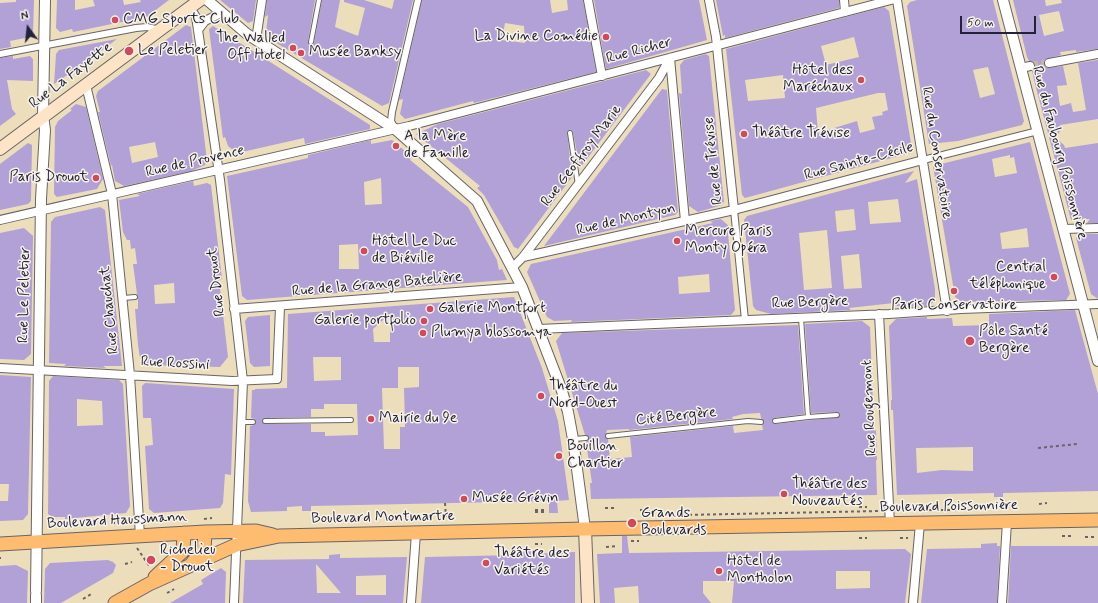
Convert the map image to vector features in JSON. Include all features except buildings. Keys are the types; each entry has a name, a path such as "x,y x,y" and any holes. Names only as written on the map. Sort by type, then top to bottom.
{"main road":[{"name":"Rue La Fayette","path":"0,149 200,0"},
{"name":"Boulevard Poissonnière","path":"584,528 1098,520"},
{"name":"Boulevard Montmartre","path":"178,571 236,545 279,536 584,528"},
{"path":"584,528 588,603"},
{"name":"Boulevard Haussmann","path":"0,544 36,542 136,541 184,533 236,531"},
{"name":"Boulevard Montmartre","path":"236,531 256,531 279,536"},
{"path":"115,603 149,584 191,564 202,554 205,543 205,532"},
{"path":"149,584 183,551 184,533"}],"street":[{"name":"Rue Le Peletier","path":"36,596 41,210 45,130 43,116 45,0"},
{"path":"207,0 221,13 256,40 395,129 474,197 522,287 566,405 573,439 584,528"},
{"path":"256,40 262,0"},
{"path":"395,129 391,121 418,0"},
{"path":"588,0 602,76"},
{"name":"Rue de Trévise","path":"709,0 716,46 745,320"},
{"path":"844,0 845,12"},
{"name":"Rue Richer","path":"395,129 891,0"},
{"name":"Rue du Conservatoire","path":"897,0 947,311"},
{"name":"Rue du Faubourg Poissonnière","path":"1003,0 1026,67 1038,131 1098,361"},
{"name":"Rue Drouot","path":"190,8 196,17 198,30 218,171 243,381 234,603"},
{"path":"198,30 205,21 221,13"},
{"path":"0,54 44,44 136,28 147,27 160,30"},
{"path":"1049,63 1098,54"},
{"path":"670,58 685,221"},
{"name":"Rue Geoffroy Marie","path":"512,268 524,257 659,78 670,58"},
{"name":"Rue Chauchat","path":"86,85 112,194 130,376 136,541"},
{"name":"Rue de Provence","path":"0,220 395,129"},
{"name":"Rue Sainte-Cécile","path":"734,210 1038,131"},
{"name":"Rue de Montyon","path":"524,257 734,210"},
{"path":"1064,229 1098,228"},
{"name":"Rue de la Grange Batelière","path":"234,309 280,307 522,287"},
{"name":"Rue Bergère","path":"538,329 1098,304"},
{"name":"Rue Rossini","path":"0,368 243,381 276,379 280,307"},
{"name":"Rue Rougemont","path":"879,314 890,524"},
{"path":"1002,603 1007,522"},
{"path":"913,603 920,523"},
{"path":"411,603 416,533"}],"lane":[{"path":"310,42 319,0"},
{"path":"570,133 578,185"},
{"path":"123,298 135,297"},
{"path":"801,317 808,417"},
{"path":"775,421 837,415"},
{"path":"265,421 351,420"},
{"name":"Cité Bergère","path":"608,436 748,421 761,422"},
{"path":"241,422 253,422"},
{"path":"573,439 586,438"}],"path":[{"path":"1038,448 1077,444"},
{"path":"445,503 446,517"},
{"path":"1039,504 1048,503"},
{"path":"903,506 911,505"},
{"path":"858,507 867,506"},
{"path":"605,508 617,508"},
{"path":"640,510 648,510"},
{"path":"535,511 546,511"},
{"name":"Boulevard Poissonnière","path":"680,515 884,511"},
{"path":"204,518 212,518"},
{"path":"112,523 120,523"},
{"path":"1062,536 1072,536"},
{"path":"1085,537 1095,536"},
{"path":"859,538 867,538"},
{"path":"900,538 908,538"},
{"path":"136,541 150,568"},
{"path":"631,541 639,541"},
{"path":"535,544 542,544"},
{"path":"606,547 618,546"},
{"path":"125,564 132,562"},
{"path":"167,593 174,589"},
{"path":"83,599 93,593"}],"tunnel":[{"path":"1030,66 1049,63"}],"place":[{"name":"CMG Sports Club","path":"115,20"},
{"name":"La Divine Comédie","path":"606,37"},
{"name":"The Walled Off Hotel","path":"293,48"},
{"name":"Le Peletier","path":"129,51"},
{"name":"Musée Banksy","path":"301,53"},
{"name":"Hôtel des Maréchaux","path":"861,80"},
{"name":"Théâtre Trévise","path":"744,134"},
{"name":"A la Mère de Famille","path":"396,146"},
{"name":"Paris Drouot","path":"96,178"},
{"name":"Mercure Paris Monty Opéra","path":"677,241"},
{"name":"Hôtel Le Duc de Biéville","path":"364,251"},
{"name":"Central téléphonique","path":"1054,277"},
{"name":"Paris Conservatoire","path":"954,291"},
{"name":"Galerie Montfort","path":"430,309"},
{"name":"Galerie portfolio","path":"424,321"},
{"name":"Plumya blossomya","path":"423,333"},
{"name":"Pôle Santé Bergère","path":"970,341"},
{"name":"Théâtre du Nord-Ouest","path":"541,396"},
{"name":"Mairie du 9e","path":"371,419"},
{"name":"Bouillon Chartier","path":"559,456"},
{"name":"Théâtre des Nouveautés","path":"784,494"},
{"name":"Musée Grévin","path":"464,499"},
{"name":"Grands Boulevards","path":"632,523"},
{"name":"Richelieu - Drouot","path":"151,560"},
{"name":"Théâtre des Variétés","path":"486,563"},
{"name":"Hôtel de Montholon","path":"719,571"}]}
